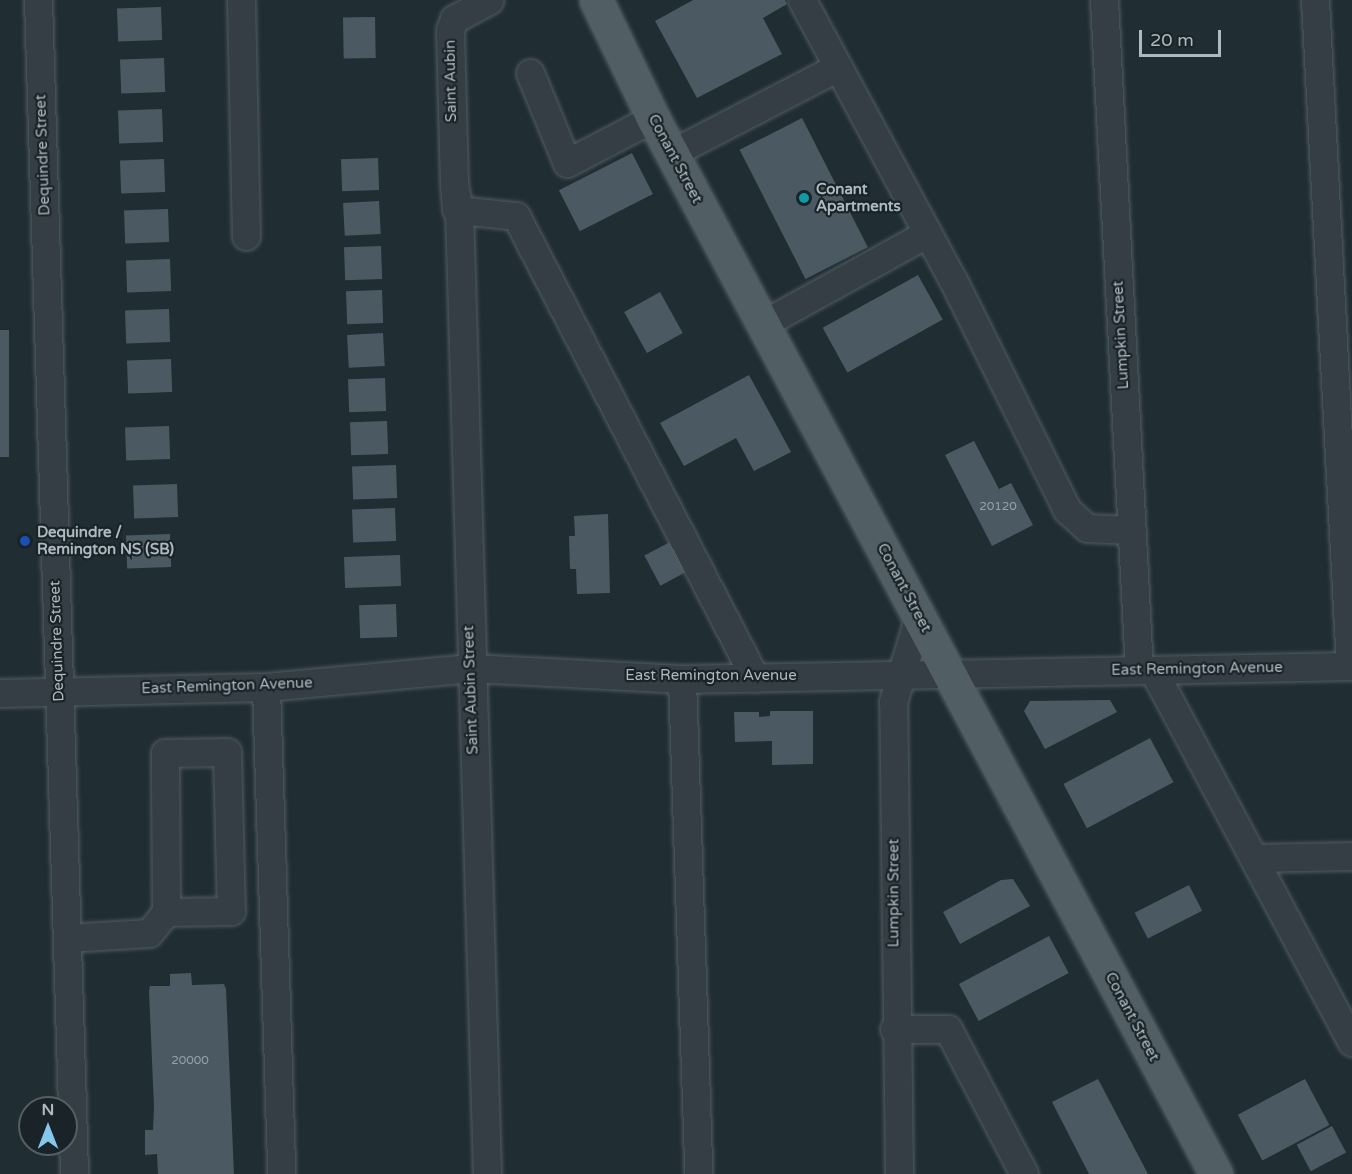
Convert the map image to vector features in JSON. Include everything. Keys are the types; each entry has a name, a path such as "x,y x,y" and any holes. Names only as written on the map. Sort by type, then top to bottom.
{"main road":[{"name":"Conant Street","path":"596,0 653,118 1216,1174"}],"street":[{"name":"Dequindre Street","path":"38,0 74,1174"},
{"path":"241,0 246,236"},
{"name":"Saint Aubin","path":"456,201 450,30 454,8 489,0"},
{"path":"802,0 928,233 1067,510 1088,528 1131,530"},
{"name":"Lumpkin Street","path":"1104,0 1131,530 1146,670"},
{"path":"1315,0 1351,666"},
{"path":"672,153 838,67"},
{"path":"530,74 567,163 653,118"},
{"path":"456,201 516,216 755,678"},
{"name":"Saint Aubin Street","path":"456,201 487,1174"},
{"path":"763,324 928,233"},
{"name":"Lumpkin Street","path":"899,1174 894,1029 893,702 904,675 919,616"},
{"name":"East Remington Avenue","path":"0,693 266,687 471,668 682,679 1351,666"},
{"path":"1146,670 1254,858 1352,1042"},
{"path":"682,679 698,1174"},
{"path":"266,687 281,1174"},
{"path":"67,938 149,933 166,912 165,753 227,752 231,911 166,912"},
{"path":"1254,858 1352,856"},
{"path":"894,1029 948,1029 1024,1174"}],"building":[{"path":"693,0 785,0 787,4 763,18 782,54 697,98 655,21"},
{"path":"161,7 162,40 118,42 117,9"},
{"path":"375,17 376,58 344,59 343,18"},
{"path":"164,58 165,92 121,94 120,60"},
{"path":"162,109 163,142 119,144 118,111"},
{"name":"Conant Apartments","path":"802,118 868,247 805,279 740,150"},
{"path":"632,153 653,194 580,231 559,190"},
{"path":"378,158 379,190 342,191 341,159"},
{"path":"164,159 165,192 121,194 120,161"},
{"path":"379,201 381,234 345,236 343,203"},
{"path":"168,209 169,242 125,244 124,211"},
{"path":"381,246 382,279 345,280 344,247"},
{"path":"170,259 171,291 127,293 126,261"},
{"path":"918,275 943,320 847,372 823,328"},
{"path":"382,290 383,323 347,324 346,291"},
{"path":"660,292 683,333 647,353 624,312"},
{"path":"169,309 170,342 126,344 125,311"},
{"path":"0,330 9,330 9,457 0,457"},
{"path":"383,333 385,366 349,368 347,335"},
{"path":"171,359 172,392 128,394 127,361"},
{"path":"749,375 791,452 754,471 736,438 684,466 660,423"},
{"path":"385,378 386,411 349,412 348,379"},
{"path":"387,421 388,454 351,455 350,422"},
{"path":"169,426 170,459 126,461 125,428"},
{"path":"974,441 999,489 1011,483 1033,525 992,546 945,455"},
{"path":"396,465 397,498 353,500 352,467"},
{"path":"177,484 178,517 134,519 133,486"},
{"path":"395,508 396,541 353,542 352,510"},
{"path":"608,514 610,593 577,594 576,569 570,569 569,536 575,536 574,516"},
{"path":"170,534 171,567 127,569 126,536"},
{"path":"670,542 686,572 660,586 644,556"},
{"path":"400,555 401,586 345,588 344,557"},
{"path":"396,604 397,637 360,638 359,605"},
{"path":"1110,700 1117,712 1045,749 1024,711 1030,701"},
{"path":"770,711 813,711 813,764 772,765 772,741 735,742 734,712 759,712 759,717 770,716"},
{"path":"1150,738 1173,782 1087,828 1063,784"},
{"path":"1013,879 1030,906 960,944 943,912 1001,880"},
{"path":"1189,885 1202,911 1148,939 1135,913"},
{"path":"1049,936 1069,973 979,1021 959,984"},
{"path":"191,973 192,985 224,984 226,989 234,1174 158,1174 157,1154 145,1155 145,1130 153,1130 154,1107 150,986 170,986 170,974"},
{"path":"1098,1079 1148,1174 1089,1174 1052,1102"},
{"path":"1305,1079 1329,1125 1262,1161 1238,1115"},
{"path":"1332,1126 1346,1152 1311,1171 1297,1145"}],"place":[{"name":"Conant Apartments","path":"804,198"},
{"name":"Dequindre / Remington NS (SB)","path":"25,541"}]}
